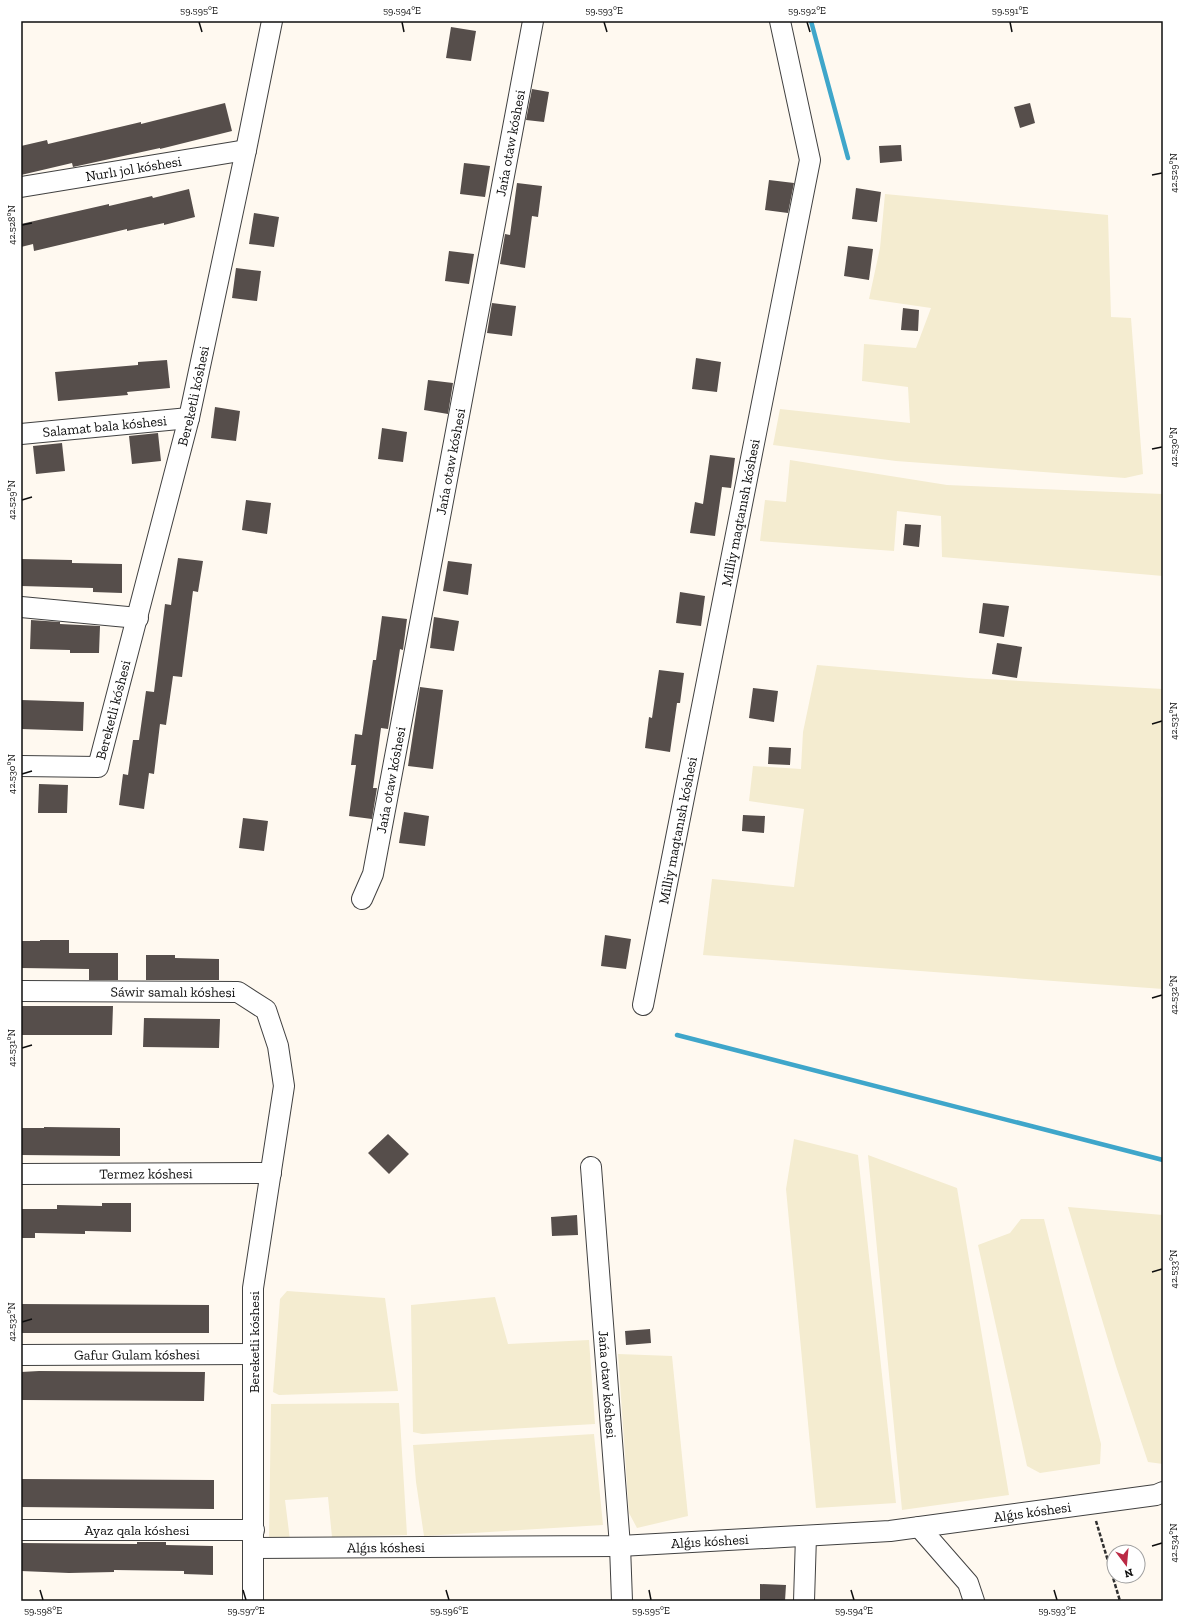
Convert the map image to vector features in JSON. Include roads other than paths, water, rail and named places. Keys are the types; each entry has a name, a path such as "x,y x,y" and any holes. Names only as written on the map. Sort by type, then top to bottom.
{"street":[{"name":"Bereketli kóshesi","path":"21,766 98,767 189,418 272,21"},
{"name":"Jańa otaw kóshesi","path":"362,900 373,874 534,21"},
{"name":"Milliy maqtanısh kóshesi","path":"643,1005 810,160 780,21"},
{"name":"Nurlı jol kóshesi","path":"21,187 246,150"},
{"name":"Salamat bala kóshesi","path":"21,434 189,418"},
{"path":"21,607 138,618"},
{"name":"Sáwir samalı kóshesi","path":"21,991 238,992 266,1010 278,1046 284,1086"},
{"name":"Bereketli kóshesi","path":"253,1601 253,1288 284,1086"},
{"name":"Jańa otaw kóshesi","path":"591,1167 620,1546 622,1601"},
{"name":"Termez kóshesi","path":"21,1174 271,1173"},
{"name":"Gafur Gulam kóshesi","path":"21,1355 253,1354"},
{"name":"Alǵıs kóshesi","path":"253,1539 620,1546 890,1531 1156,1495 1163,1492"},
{"path":"918,1527 968,1583 974,1601"},
{"name":"Ayaz qala kóshesi","path":"21,1530 253,1539"},
{"path":"804,1601 806,1536"}],"waterway":[{"path":"811,21 848,158"},
{"path":"677,1035 1163,1160"}]}
